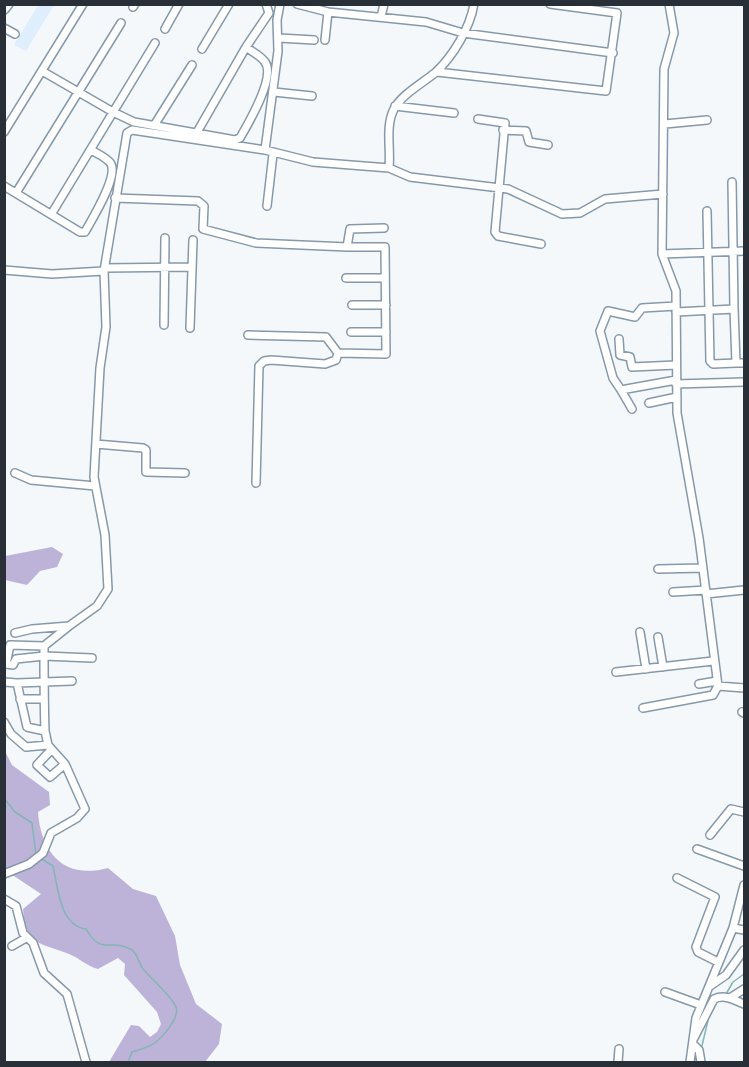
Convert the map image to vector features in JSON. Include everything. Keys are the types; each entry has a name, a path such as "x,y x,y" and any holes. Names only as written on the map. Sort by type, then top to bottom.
{"main road":[{"path":"4,9 8,4"}],"street":[{"path":"4,132 83,4"},
{"path":"165,29 179,4"},
{"path":"202,49 229,4"},
{"path":"196,134 268,13 266,4"},
{"path":"267,206 280,4"},
{"path":"297,4 328,12 426,22 463,33 613,53"},
{"path":"381,17 384,4"},
{"path":"389,165 390,118 395,106 436,72 463,33 474,4"},
{"path":"550,4 617,13"},
{"path":"436,72 603,92 608,88 613,53 617,13 614,4"},
{"path":"643,708 713,695 717,683 703,568 677,413 676,291 662,254 664,69 674,33 669,4"},
{"path":"325,40 328,12"},
{"path":"16,193 121,23"},
{"path":"4,28 15,34"},
{"path":"279,38 314,40"},
{"path":"52,213 155,43"},
{"path":"42,71 112,112 134,122 237,139 259,105 267,66 246,47"},
{"path":"155,124 192,65"},
{"path":"273,92 312,96"},
{"path":"395,106 454,113"},
{"path":"478,119 504,122 498,188 497,234 541,244"},
{"path":"665,124 707,120"},
{"path":"92,658 44,656 16,659 11,665 5,663 9,645 44,646 97,606 108,589 105,535 95,486 96,444 100,368 106,327 104,269 127,133 132,130 338,165 389,165 410,177 508,189 562,214 579,213 598,202 617,197 663,194"},
{"path":"503,130 526,131 529,142 548,145"},
{"path":"4,186 80,232 85,232 105,198 112,167 109,162 90,150"},
{"path":"707,212 707,310 711,363 740,363 734,309 732,182"},
{"path":"115,198 198,201 204,206 203,229 248,242 385,247 386,354 338,353"},
{"path":"346,247 350,229 384,228"},
{"path":"164,325 165,238"},
{"path":"190,328 193,240"},
{"path":"662,254 744,251"},
{"path":"4,270 61,274 104,269 192,267"},
{"path":"346,278 385,278"},
{"path":"352,304 386,304"},
{"path":"632,409 610,371 600,331 608,311 635,316 642,308 734,309"},
{"path":"351,332 386,332"},
{"path":"248,335 326,337 338,353"},
{"path":"619,339 620,355 630,357 632,367 676,365"},
{"path":"256,483 259,366 264,361 271,360 325,364 336,360 338,353"},
{"path":"621,390 676,382 744,382"},
{"path":"649,403 677,398"},
{"path":"96,444 143,448 146,450 146,472 185,473"},
{"path":"15,473 31,480 95,486"},
{"path":"658,569 703,568"},
{"path":"673,592 744,590"},
{"path":"15,633 69,626"},
{"path":"640,632 646,669"},
{"path":"658,637 663,667"},
{"path":"4,874 38,857 51,833 77,818 85,809 65,764 50,748 45,731 44,646"},
{"path":"616,672 713,661"},
{"path":"4,682 72,681"},
{"path":"17,683 27,727 45,731"},
{"path":"699,684 717,683 744,688"},
{"path":"20,699 44,699"},
{"path":"4,722 11,734 26,747 50,748"},
{"path":"50,748 37,765 51,777 65,764"},
{"path":"710,835 731,809 744,812"},
{"path":"697,849 744,866"},
{"path":"677,878 715,897 696,947 698,952 718,962"},
{"path":"690,1062 696,1018 742,909 744,885"},
{"path":"6,902 17,908 26,938 33,943 44,973 67,994 86,1062"},
{"path":"733,928 744,930"},
{"path":"12,946 26,938"},
{"path":"708,988 726,975 744,950"},
{"path":"730,998 744,990"},
{"path":"665,992 701,1005"},
{"path":"693,1041 714,999 720,996 744,1004"},
{"path":"693,1041 699,1050 701,1062"},
{"path":"618,1062 619,1049"}],"shaded area":[{"path":"38,5 54,5 26,51 14,45"},
{"path":"52,547 63,554 57,567 40,571 27,585 5,580 5,556"},
{"path":"4,749 12,765 49,792 50,805 38,812 44,840 58,860 79,870 92,871 108,868 133,889 156,896 175,936 180,965 196,1004 222,1024 219,1044 205,1062 109,1062 131,1025 139,1026 150,1037 157,1032 161,1024 157,1012 124,975 125,964 118,958 98,969 69,954 42,945 31,937 27,930 23,909 41,894 5,870"}],"waterway":[{"path":"4,798 15,812 32,823 36,855"},
{"path":"40,858 53,866 61,904 70,920 86,929 102,945 118,945 132,950 143,969 176,1007 177,1012 173,1022 165,1033 151,1045 132,1052 128,1062"},
{"path":"726,994 733,982 744,974"},
{"path":"701,1050 709,1016"}]}
